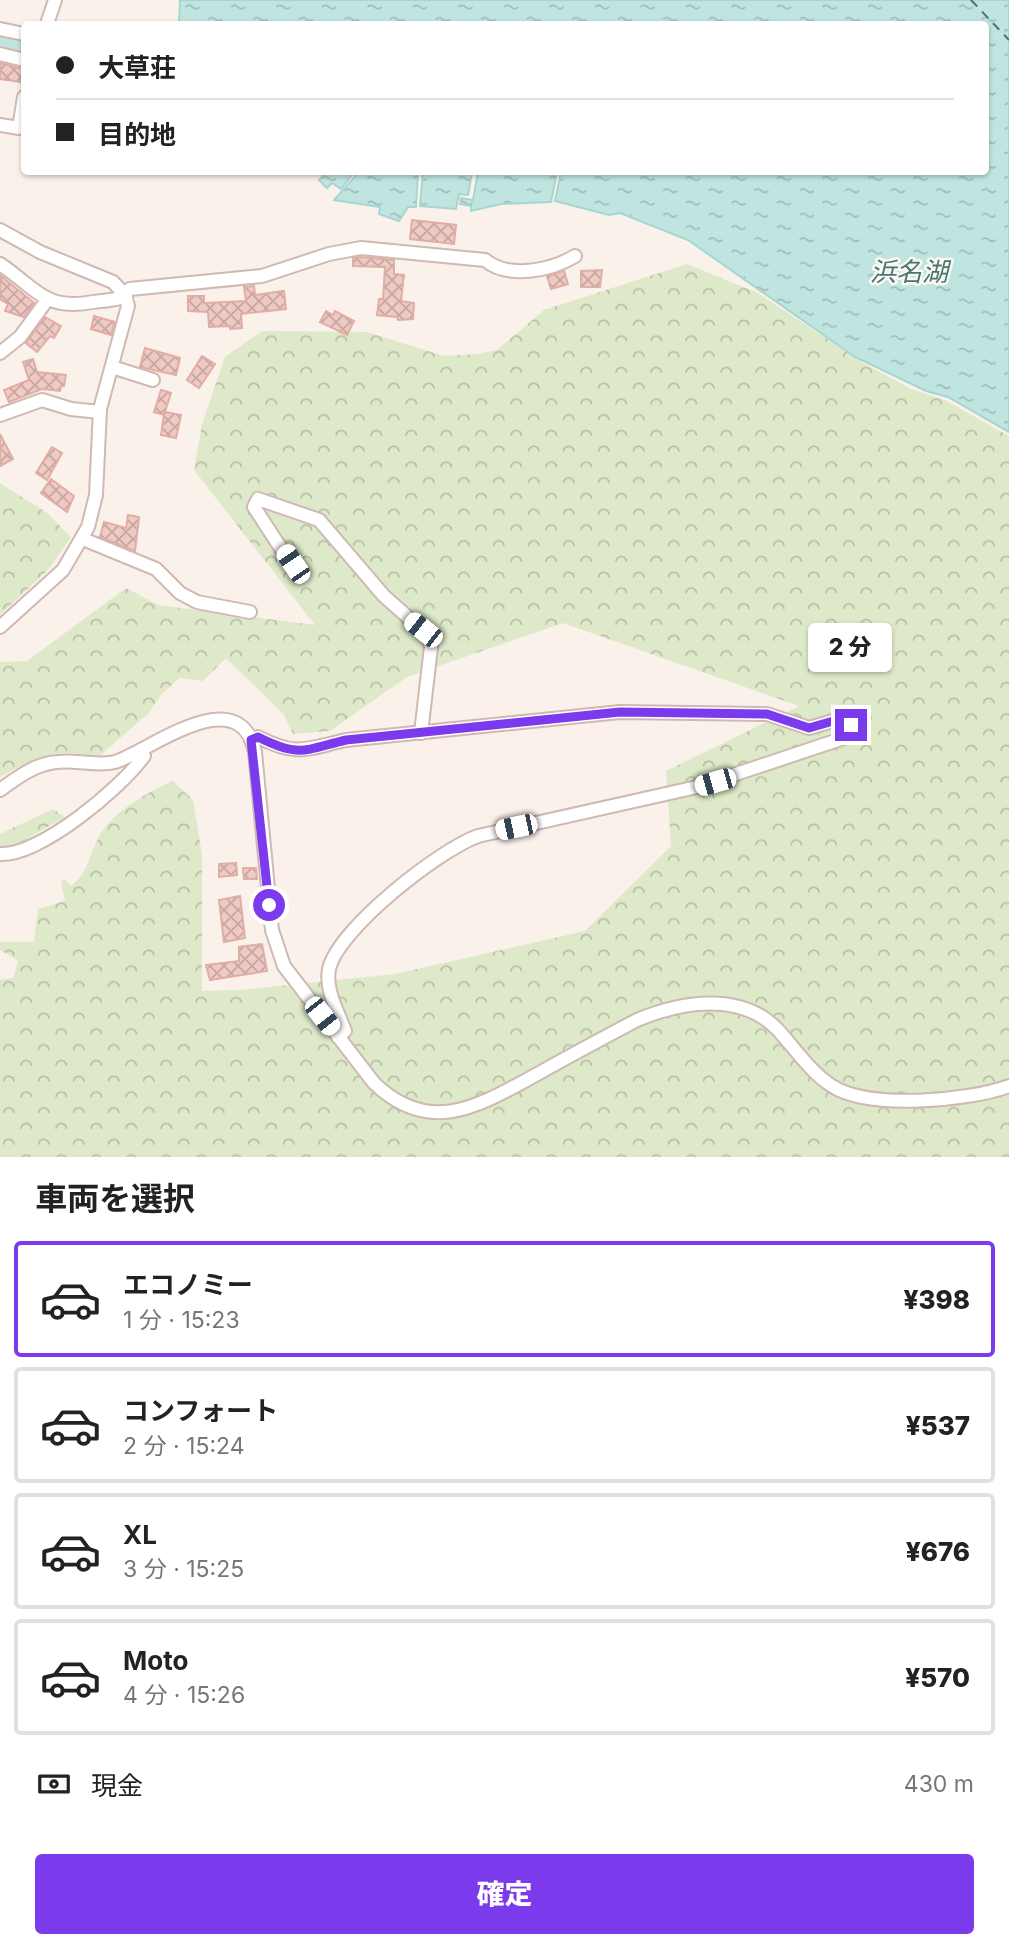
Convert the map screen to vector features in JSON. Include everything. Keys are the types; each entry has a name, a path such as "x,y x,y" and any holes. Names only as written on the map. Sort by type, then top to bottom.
{"street":[{"path":"48,21 55,0"},
{"path":"0,29 21,33"},
{"path":"0,54 21,59"},
{"path":"0,125 19,128 21,116"},
{"path":"0,230 40,252 113,282 125,295 128,312 100,412 96,495 83,539 58,576 0,627"},
{"path":"0,264 47,300 70,306 125,295 130,289 262,276 329,254 361,248 485,260 497,269 507,271 531,270 575,256"},
{"path":"0,353 20,337 47,300"},
{"path":"112,367 153,380"},
{"path":"0,415 42,400 71,409 100,412"},
{"path":"297,573 254,507 258,499 319,520 384,596 428,635 431,647 421,733"},
{"path":"83,539 156,569 180,593 197,602 250,612"},
{"path":"251,740 258,737 286,750 301,752 346,740 620,712 767,714 809,728 844,719 851,729 844,738 733,777 478,836 457,844 407,878 337,951 328,977 331,995 345,1031 338,1037"},
{"path":"0,790 24,771 43,763 108,763 206,720 231,722 243,728 251,740 276,949 284,967 382,1091 411,1108 432,1113 454,1112 476,1106 650,1014 706,1004 739,1007 764,1017 823,1080 850,1094 950,1100 1009,1086"},
{"path":"0,854 26,850 97,804 136,767 144,756 141,750"}],"green space":[{"path":"687,264 758,293 865,364 911,389 945,400 1009,436 1009,1157 0,1157 0,980 13,978 18,961 0,950 0,942 34,942 38,909 65,901 61,881 66,880 71,886 77,881 107,825 133,802 154,790 173,781 193,800 202,854 202,991 240,990 395,974 585,931 671,846 666,771 799,706 563,623 407,677 330,731 293,734 284,715 226,658 203,681 179,678 160,696 149,713 97,758 71,753 47,756 0,777 0,662 27,661 126,588 158,605 315,625 194,470 202,424 225,357 262,331 367,332 444,356 497,350 544,310"},
{"path":"0,483 47,513 71,537 49,569 0,615"},
{"path":"53,809 65,817 23,841 0,848 0,834"}],"water":[{"name":"浜名湖","path":"180,0 1009,0 1009,432 948,397 926,391 855,357 688,240 620,213 609,215 555,201 560,175 989,175 989,21 179,21"},
{"path":"323,175 352,175 341,189 332,183 327,188 319,180"},
{"path":"356,175 418,175 416,207 408,207 399,221 379,214 380,207 334,200"},
{"path":"423,175 471,175 468,195 459,194 456,209 420,206"},
{"path":"477,175 556,175 551,202 501,204 471,211 471,206 460,204 461,198 473,200"}],"building":[{"path":"0,63 21,68 21,82 0,79"},
{"path":"412,220 456,225 454,244 410,239"},
{"path":"353,258 394,260 394,274 404,275 401,301 414,303 413,319 398,320 397,317 377,315 379,299 383,299 385,267 353,266"},
{"path":"602,270 600,287 581,287 581,271"},
{"path":"564,271 568,284 551,289 547,276"},
{"path":"0,275 34,303 24,317 5,311 8,304 0,299"},
{"path":"254,286 255,295 284,291 286,309 241,314 242,328 230,329 230,326 209,327 208,312 188,311 188,296 204,296 204,303 246,301 244,287"},
{"path":"326,311 333,315 335,311 354,321 347,335 320,322"},
{"path":"94,316 115,322 111,335 91,329"},
{"path":"45,317 61,326 54,338 50,336 37,352 26,343"},
{"path":"145,348 180,358 176,375 140,367"},
{"path":"202,356 215,364 199,388 187,380"},
{"path":"33,359 37,372 66,375 64,386 61,386 60,391 42,389 9,402 4,390 29,380 23,362"},
{"path":"161,390 171,393 164,415 154,412"},
{"path":"166,412 181,415 176,438 161,435"},
{"path":"0,434 13,459 0,466"},
{"path":"52,447 62,453 47,480 36,473"},
{"path":"51,479 74,496 67,512 41,493"},
{"path":"128,515 139,517 135,551 100,537 104,522 126,528"},
{"path":"236,863 237,875 219,877 219,864"},
{"path":"243,868 256,868 257,879 244,879"},
{"path":"240,896 245,938 224,942 219,900"},
{"path":"262,944 267,971 210,980 206,965 239,961 239,947"}],"waterway":[{"path":"0,41 21,46"}],"ferry route":[{"path":"971,0 1009,40"}],"route":[{"path":"269,905 255,752 251,740 258,737 286,750 301,752 346,740 620,712 774,714 802,727 817,727 840,719 847,720 851,725"}]}
